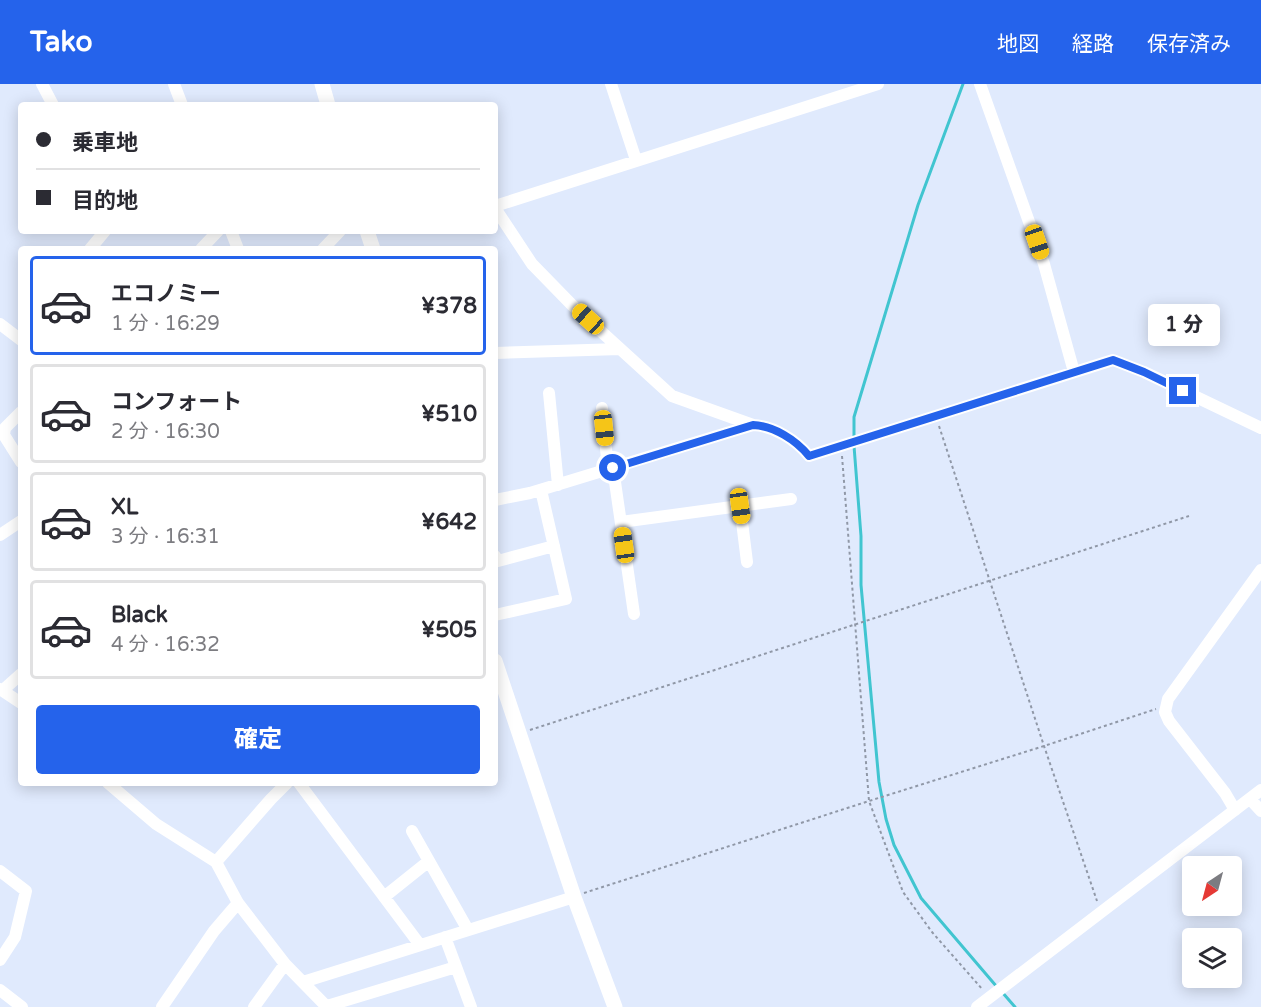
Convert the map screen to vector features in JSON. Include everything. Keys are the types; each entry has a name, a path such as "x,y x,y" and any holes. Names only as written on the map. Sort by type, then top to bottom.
{"street":[{"path":"42,84 51,102"},
{"path":"174,84 181,102"},
{"path":"322,84 327,102"},
{"path":"611,84 636,160"},
{"path":"498,206 878,84"},
{"path":"980,84 1044,264 1074,372"},
{"path":"498,212 532,264 572,305 672,396 753,425"},
{"path":"92,246 102,234"},
{"path":"204,246 215,234"},
{"path":"326,246 337,234"},
{"path":"0,324 18,337"},
{"path":"498,352 620,349"},
{"path":"498,499 541,490 753,425 762,425 779,432 802,447 809,456 1113,360 1144,372 1261,428"},
{"path":"549,393 558,485"},
{"path":"602,408 634,614"},
{"path":"18,415 5,428 4,435 18,457"},
{"path":"498,614 566,598 541,490"},
{"path":"621,522 791,499"},
{"path":"740,506 747,562"},
{"path":"0,535 18,523"},
{"path":"498,561 554,546"},
{"path":"1236,810 1169,721 1166,712 1168,699 1261,570"},
{"path":"498,671 574,897 615,1007"},
{"path":"18,676 1,690 18,701"},
{"path":"113,786 156,824 216,862 238,903 285,964 327,1007 456,967"},
{"path":"216,862 284,786"},
{"path":"301,786 420,945"},
{"path":"977,1007 1261,790"},
{"path":"1250,799 1261,811"},
{"path":"412,831 468,930"},
{"path":"384,897 429,861"},
{"path":"0,872 26,891 15,937 0,960"},
{"path":"303,982 574,897"},
{"path":"162,1007 214,931 238,903"},
{"path":"445,937 471,1007"},
{"path":"254,1007 285,964"},
{"path":"0,990 22,1007"}],"path":[{"path":"936,416 1101,913"},
{"path":"841,447 869,801 903,892 932,932 990,998"},
{"path":"519,734 1189,516"},
{"path":"574,897 1167,705"}],"waterway":[{"path":"854,440 854,417 918,205 963,84"},
{"path":"854,446 861,536 861,585 879,782 886,819 894,845 921,898 997,987"},
{"path":"1002,992 1015,1007"}],"route":[{"path":"613,468 753,425 762,425 779,432 802,447 809,456 1113,360 1183,391"}]}
